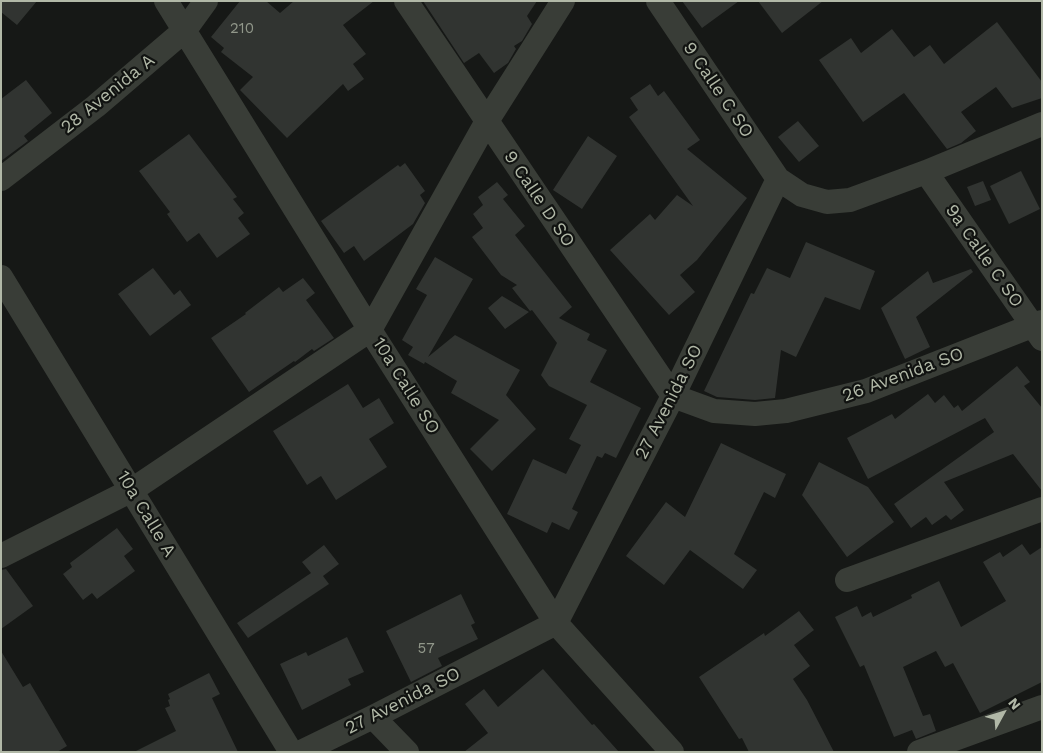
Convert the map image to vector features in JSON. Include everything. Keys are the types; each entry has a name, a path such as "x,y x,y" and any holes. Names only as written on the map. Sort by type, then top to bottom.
{"street":[{"name":"10a Calle SO","path":"166,1 370,330 556,623 672,752"},
{"name":"28 Avenida A","path":"1,179 96,106 185,30 206,1"},
{"name":"9 Calle D SO","path":"406,1 673,396"},
{"path":"1,556 132,490 370,330 487,120 563,1"},
{"name":"9 Calle C SO","path":"658,1 778,179"},
{"path":"778,179 802,195 827,202 850,200 926,172 1042,124"},
{"name":"9a Calle C SO","path":"926,172 1039,329"},
{"name":"27 Avenida SO","path":"302,752 556,623 673,396 778,179"},
{"name":"10a Calle A","path":"1,277 291,752"},
{"name":"26 Avenida SO","path":"673,396 714,411 755,414 786,411 866,392 1039,329"},
{"path":"847,580 1042,509"},
{"path":"919,752 1042,707"},
{"path":"372,717 407,752"}],"building":[{"path":"1,1 37,1 17,25 1,12"},
{"path":"240,1 266,1 280,13 294,1 374,1 343,25 366,54 353,64 364,79 348,91 343,84 287,138 240,90 253,77 221,52 224,48 211,37"},
{"path":"423,1 537,1 527,16 532,24 522,41 514,46 516,49 508,63 494,73 479,53 464,63"},
{"path":"682,1 739,1 702,28"},
{"path":"758,1 823,1 782,33"},
{"path":"997,22 1042,82 1042,98 1012,108 996,87 961,112 976,131 961,143 947,149 904,93 863,122 819,60 851,38 861,53 892,29 914,57 930,45 944,64"},
{"path":"26,80 52,113 24,136 28,141 1,161 1,99"},
{"path":"650,84 658,96 664,91 700,140 687,149 747,198 697,260 680,275 695,292 669,315 610,250 650,214 655,220 677,195 693,206 629,117 638,110 630,98"},
{"path":"798,121 819,146 799,162 778,137"},
{"path":"189,134 237,197 233,199 244,213 238,218 250,234 217,258 199,233 187,242 167,214 170,212 139,171"},
{"path":"588,136 617,156 582,209 553,190"},
{"path":"405,163 425,191 420,195 425,203 413,224 364,261 354,246 344,253 321,221 398,165 400,167"},
{"path":"1021,171 1040,209 1009,224 990,186"},
{"path":"983,181 991,200 975,206 967,187"},
{"path":"497,182 508,195 503,199 525,226 515,235 572,307 559,318 590,334 587,340 607,350 590,382 641,408 616,458 605,453 602,458 597,456 572,509 578,512 569,530 552,522 547,533 507,514 533,459 566,474 581,445 569,439 587,405 549,386 541,375 557,343 532,310 530,311 512,288 517,285 501,275 472,237 483,228 473,214 483,205 478,197"},
{"path":"806,242 875,271 860,310 825,297 796,357 781,350 775,398 755,400 717,397 704,391 751,293 754,294 767,268 790,278"},
{"path":"435,257 473,279 428,357 455,335 520,370 506,395 536,429 492,471 470,449 499,420 451,393 457,381 425,362 424,364 408,355 413,347 402,340 427,295 416,289"},
{"path":"153,268 174,295 180,290 191,305 150,336 118,294"},
{"path":"971,269 973,272 916,317 930,347 905,359 881,308 928,271 933,283"},
{"path":"303,278 315,293 306,300 334,338 314,351 312,349 249,392 211,338 246,314 279,287 283,292"},
{"path":"502,296 529,312 505,329 488,308"},
{"path":"1017,366 1030,382 1024,386 1042,408 1042,491 1013,454 944,482 964,510 951,520 946,515 932,525 926,517 911,528 894,504 994,432 985,418 868,479 847,438 892,414 895,419 928,394 935,403 944,395 954,408 958,405 962,411"},
{"path":"348,384 363,408 379,398 394,423 369,439 387,467 336,500 321,476 307,485 273,431"},
{"path":"721,443 786,474 775,498 764,492 734,554 757,570 743,589 690,550 664,585 626,556 666,502 685,517"},
{"path":"819,462 868,487 894,522 847,557 802,495"},
{"path":"117,528 133,549 124,556 135,571 97,599 92,593 83,600 63,574 72,567 70,563"},
{"path":"1022,544 1030,555 1042,547 1042,682 980,713 953,663 945,667 936,651 903,667 923,716 930,714 936,731 916,739 912,730 894,737 864,665 860,667 835,617 857,606 862,617 871,612 873,617 912,598 911,595 939,581 961,627 1006,601 983,562 1000,552 1003,557"},
{"path":"324,545 339,564 323,576 329,584 248,638 237,623 311,573 302,562"},
{"path":"6,569 33,606 1,629 1,570"},
{"path":"461,594 475,623 471,625 478,639 438,658 442,666 411,682 386,631"},
{"path":"799,611 814,630 794,645 810,666 793,679 807,700 834,752 749,752 742,738 739,739 699,677 764,633 765,636"},
{"path":"347,637 364,672 348,679 351,685 302,710 280,664 306,652 308,656"},
{"path":"1,651 23,687 30,683 67,746 57,752 1,752"},
{"path":"543,669 592,725 594,724 619,752 464,752 488,733 465,704 484,689 498,707"},
{"path":"209,673 220,694 212,698 238,752 134,752 176,731 165,708 170,706 168,694"}]}
